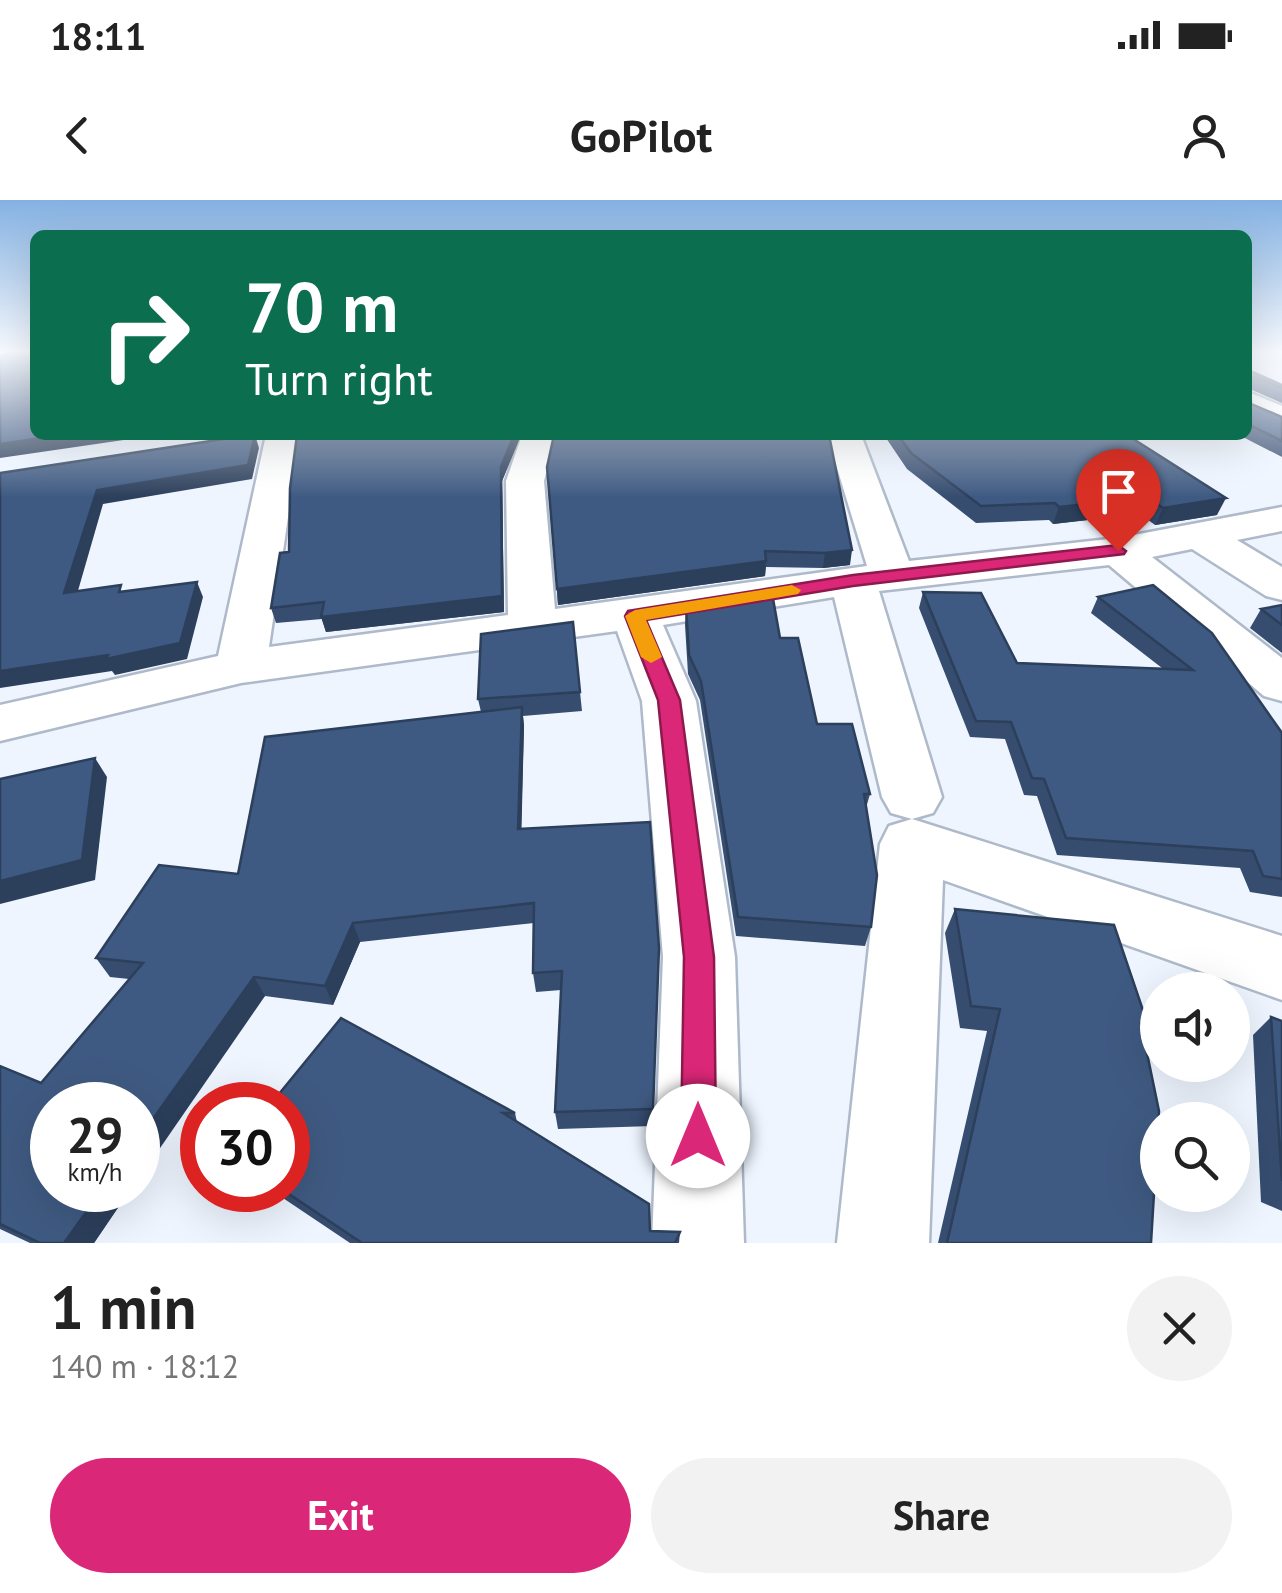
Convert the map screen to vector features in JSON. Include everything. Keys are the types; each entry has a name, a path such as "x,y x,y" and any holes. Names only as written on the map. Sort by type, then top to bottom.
{"street":[{"path":"1252,404 1282,418"},
{"path":"241,667 282,440"},
{"path":"532,626 525,480 537,440"},
{"path":"845,440 912,796"},
{"path":"0,723 241,667 532,626 635,616 873,580 1118,551 1242,518 1282,586"},
{"path":"1118,551 1282,684"},
{"path":"635,616 669,700 699,957 698,1243"},
{"path":"883,1243 912,844 1282,968"}],"building":[{"path":"0,400 30,400 30,440 0,444"},
{"path":"1252,404 1282,417 1282,441 1252,426"},
{"path":"221,440 254,440 248,465 97,490 64,593 121,585 119,592 197,582 180,643 106,659 108,655 0,671 0,473"},
{"path":"296,440 512,440 501,467 502,596 321,617 324,602 271,608 280,553 289,552 290,488"},
{"path":"553,440 830,440 852,550 765,551 766,561 557,589 547,467"},
{"path":"902,440 1135,440 1226,498 1163,508 1147,497 1059,507 1055,503 981,506 911,453"},
{"path":"1153,585 1212,633 1282,733 1282,879 1263,876 1253,851 1066,838 1044,779 1032,778 1011,722 976,721 923,592 981,593 1017,663 1193,670 1098,597"},
{"path":"772,593 780,638 798,638 817,724 852,724 870,794 864,794 877,875 871,927 738,917 701,681 689,655 686,606"},
{"path":"1282,605 1282,625 1261,609"},
{"path":"573,622 580,692 478,699 481,634"},
{"path":"522,707 518,829 650,822 659,948 653,1109 555,1112 562,971 533,973 534,903 353,923 325,986 254,977 160,1109 160,1082 42,1082 143,963 96,958 159,865 238,874 265,737"},
{"path":"95,758 82,860 0,881 0,779"},
{"path":"955,909 1114,925 1140,1001 1140,1082 1153,1082 1157,1102 1140,1102 1140,1212 1153,1212 1151,1243 947,1243 1000,1009 971,1006"},
{"path":"1271,1017 1282,1021 1282,1181"},
{"path":"341,1018 515,1113 503,1113 649,1204 650,1231 680,1232 675,1243 362,1243 310,1208 310,1082 289,1082"},
{"path":"0,1066 39,1082 30,1082 30,1212 86,1212 64,1243 40,1243 0,1224"}],"slow traffic":[{"path":"651,657 635,616 792,590"}],"route":[{"path":"698,1136 699,957 669,700 635,616 853,581 1118,551"}]}
